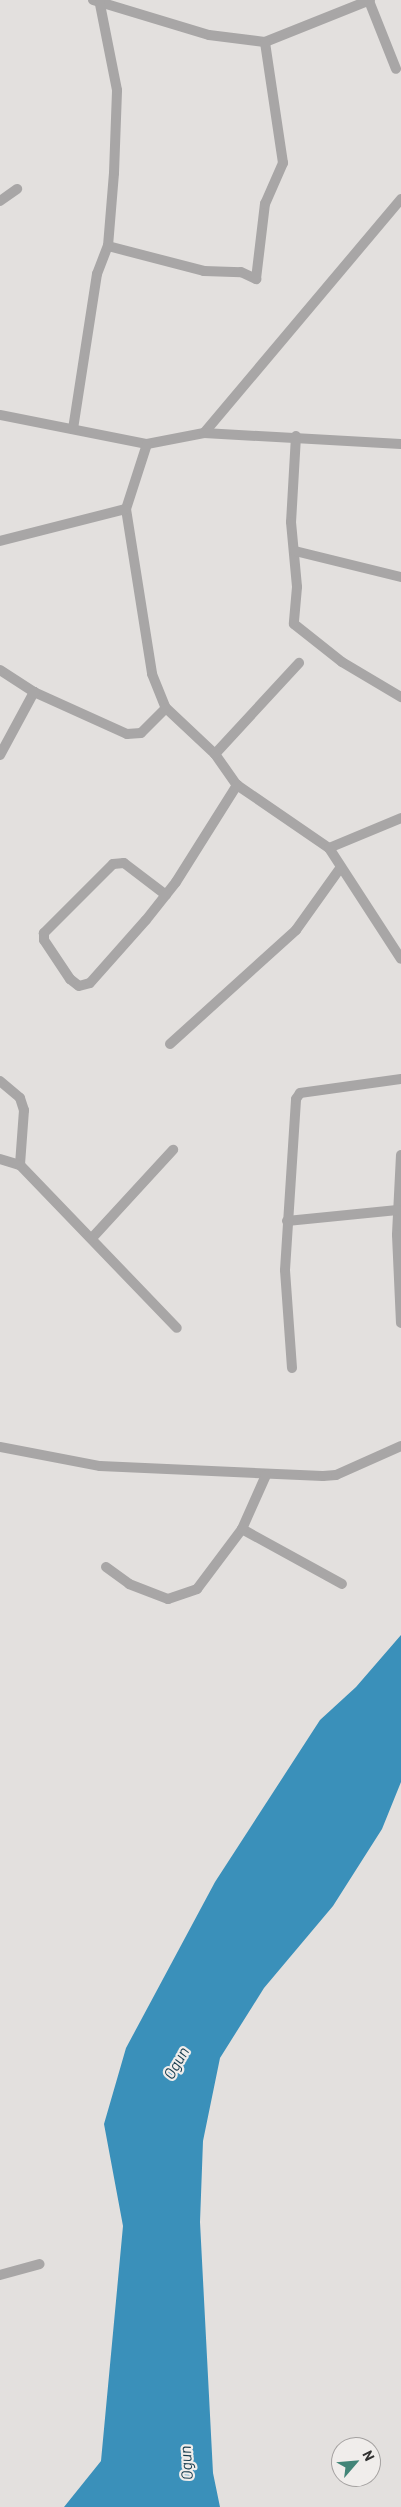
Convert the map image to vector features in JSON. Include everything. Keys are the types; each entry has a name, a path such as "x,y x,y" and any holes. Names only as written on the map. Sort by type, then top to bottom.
{"street":[{"path":"73,429 96,274 108,246 117,90 97,2 209,35 265,42 370,0 396,69"},
{"path":"108,246 204,271 241,272 256,278 265,204 282,163 265,42"},
{"path":"0,201 17,189"},
{"path":"204,433 401,199"},
{"path":"0,415 147,444 204,433 296,436 401,444"},
{"path":"296,436 291,522 295,551 294,624 342,662 401,697"},
{"path":"147,444 126,509 152,674 166,708 215,754 237,785 328,848 401,959"},
{"path":"0,541 126,509"},
{"path":"295,551 401,577"},
{"path":"215,754 299,662"},
{"path":"0,670 34,692 127,734 141,733 166,708"},
{"path":"0,755 34,692"},
{"path":"166,895 124,863 113,864 44,933 44,940 70,979 86,986 166,895 237,785"},
{"path":"328,848 401,818"},
{"path":"170,1044 296,930 341,867"},
{"path":"292,1368 287,1220 297,1095 401,1079"},
{"path":"0,1081 20,1098 24,1110 20,1165"},
{"path":"92,1238 173,1150"},
{"path":"401,1155 397,1210 401,1323"},
{"path":"0,1159 20,1165 177,1328"},
{"path":"287,1220 397,1210"},
{"path":"0,1447 100,1466 266,1475 336,1475 401,1446"},
{"path":"106,1567 130,1584 160,1596 184,1595 197,1589 242,1529 266,1475"},
{"path":"242,1529 342,1584"},
{"path":"0,2275 40,2264"}],"water":[{"name":"Ogun","path":"401,1635 401,1782 382,1829 333,1906 264,1988 220,2058 203,2141 200,2222 213,2473 220,2507 64,2507 101,2461 123,2226 104,2124 126,2048 215,1882 320,1720 356,1687"}]}
